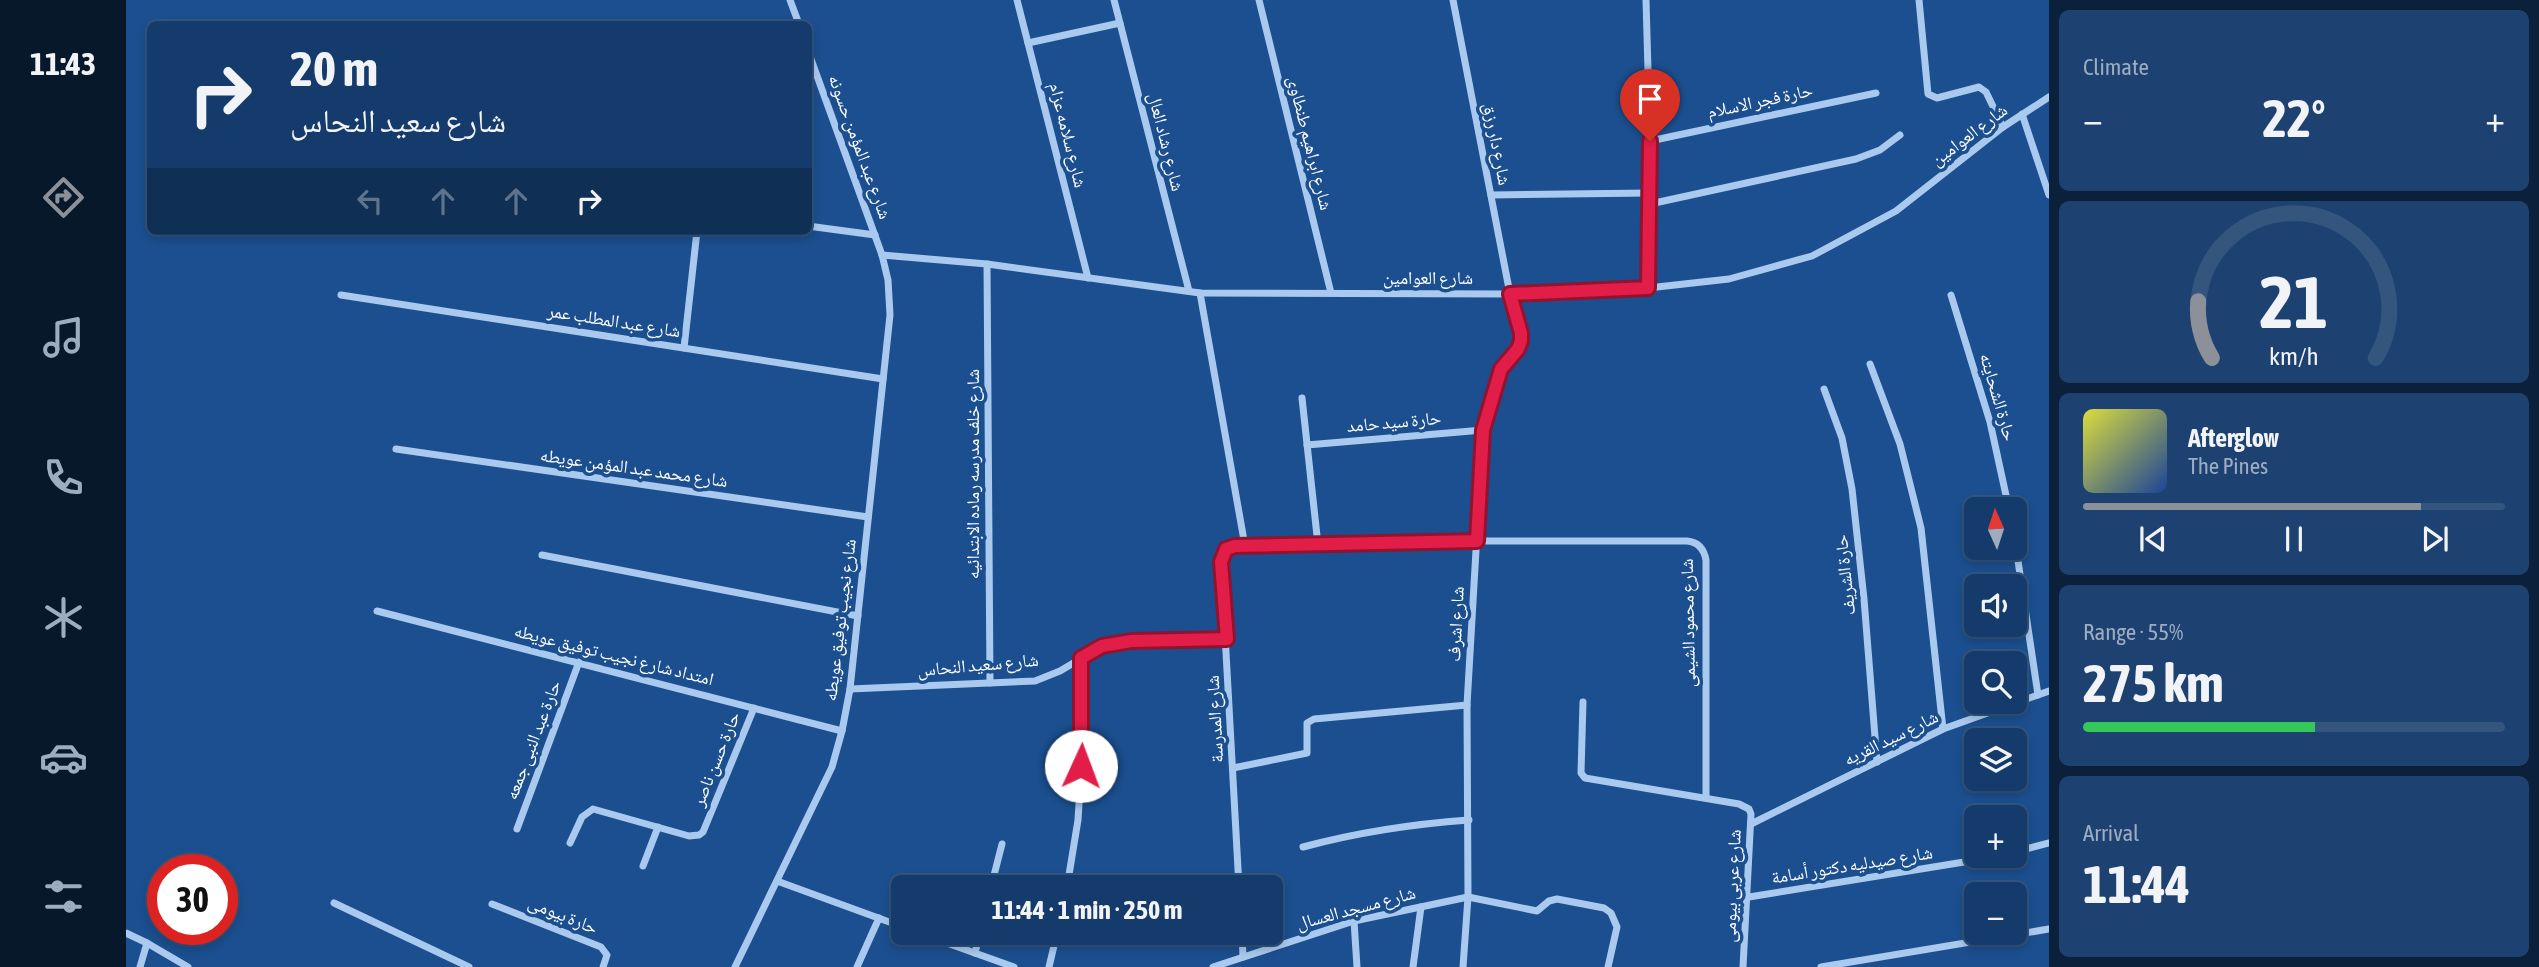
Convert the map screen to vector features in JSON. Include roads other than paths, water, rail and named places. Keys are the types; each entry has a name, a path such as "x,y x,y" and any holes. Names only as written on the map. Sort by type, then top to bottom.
{"street":[{"path":"790,0 798,21"},
{"name":"شارع سلامه عزام","path":"1017,0 1088,278"},
{"name":"شارع رشاد العال","path":"1114,0 1189,291"},
{"name":"شارع ابراهيم طنطاوى","path":"1259,0 1331,293"},
{"name":"شارع دار رزق","path":"1453,0 1510,294"},
{"path":"1646,0 1650,141 1648,288"},
{"path":"1919,0 1930,96 1937,98 1979,87 1986,92 2003,127"},
{"path":"1028,43 1119,23"},
{"name":"شارع عبد المؤمن حسونه","path":"812,62 882,255"},
{"name":"حارة فجر الاسلام","path":"1650,141 1876,93"},
{"name":"شارع العوامين","path":"882,255 987,264 1200,293 1510,294 1648,288 1729,279 1812,256 1896,211 2003,127 2049,97"},
{"path":"2022,114 2047,182 2049,195"},
{"path":"1650,204 1856,159 1880,150 1900,135"},
{"path":"1491,195 1650,192"},
{"path":"812,227 875,235"},
{"path":"684,348 697,235"},
{"name":"شارع نجيب توفيق عويطه","path":"735,967 832,767 842,731 850,689 890,315 888,281 882,255"},
{"name":"شارع خلف مدرسه رماده الابتدائيه","path":"987,264 990,683"},
{"path":"1200,293 1245,546 1477,541"},
{"name":"شارع اشرف","path":"1463,967 1468,898 1467,705 1483,430 1501,369 1518,349 1521,341 1510,294"},
{"name":"شارع عبد المطلب عمر","path":"341,295 883,379"},
{"name":"حارة الشحايته","path":"1951,295 1990,422 2006,497"},
{"path":"1870,364 1900,444 1921,528 1943,729"},
{"name":"حارة الشريف","path":"1824,389 1842,438 1852,489 1877,762"},
{"path":"1302,398 1318,545"},
{"name":"حارة سيد حامد","path":"1307,445 1483,430"},
{"name":"شارع محمد عبد المؤمن عويطه","path":"396,449 868,517"},
{"name":"شارع محمود الشيمى","path":"1477,541 1687,541 1698,544 1706,560 1706,797"},
{"name":"شارع المدرسة","path":"1238,875 1222,557 1230,547 1245,546"},
{"path":"542,555 858,616"},
{"path":"2018,560 2038,695"},
{"name":"امتداد شارع نجيب توفيق عويطه","path":"377,611 842,731"},
{"name":"شارع سعيد النحاس","path":"850,689 1035,681 1060,671 1102,646 1131,641 1227,639"},
{"path":"1069,875 1078,820 1083,739 1081,658"},
{"name":"حارة عبد النبى جمعه","path":"517,829 579,662"},
{"name":"شارع سيد القريه","path":"1751,824 1943,729 2049,691"},
{"path":"1583,702 1582,776 1706,797"},
{"path":"1233,768 1307,753 1307,723 1314,719 1467,705"},
{"name":"حارة حسن ناصر","path":"570,843 582,817 593,809 689,836 699,835 703,832 754,708"},
{"name":"شارع عربى بيومى","path":"1706,797 1744,805 1751,814 1749,897 1743,967"},
{"path":"1303,847 1357,832 1469,820"},
{"path":"643,866 658,827"},
{"path":"2027,849 2049,843"},
{"path":"995,875 1002,844"},
{"name":"شارع صيدليه دكتور أسامة","path":"1749,897 1964,862"},
{"path":"777,881 891,922"},
{"path":"1468,898 1538,911 1549,901 1558,899 1604,908 1611,913 1617,927 1608,967"},
{"name":"شارع مسجد العسال","path":"1213,967 1354,921 1468,898"},
{"path":"334,903 469,967"},
{"name":"حارة بيومى","path":"492,904 601,947 607,955 603,967"},
{"path":"1413,967 1421,907"},
{"path":"857,967 879,918"},
{"path":"1354,921 1357,967"},
{"path":"1821,967 2049,929"},
{"path":"126,933 147,943 140,967"},
{"path":"150,945 188,967"},
{"path":"953,945 1014,967"},
{"path":"975,953 977,945"},
{"path":"1049,967 1054,945"},
{"path":"1242,945 1243,957"}]}
